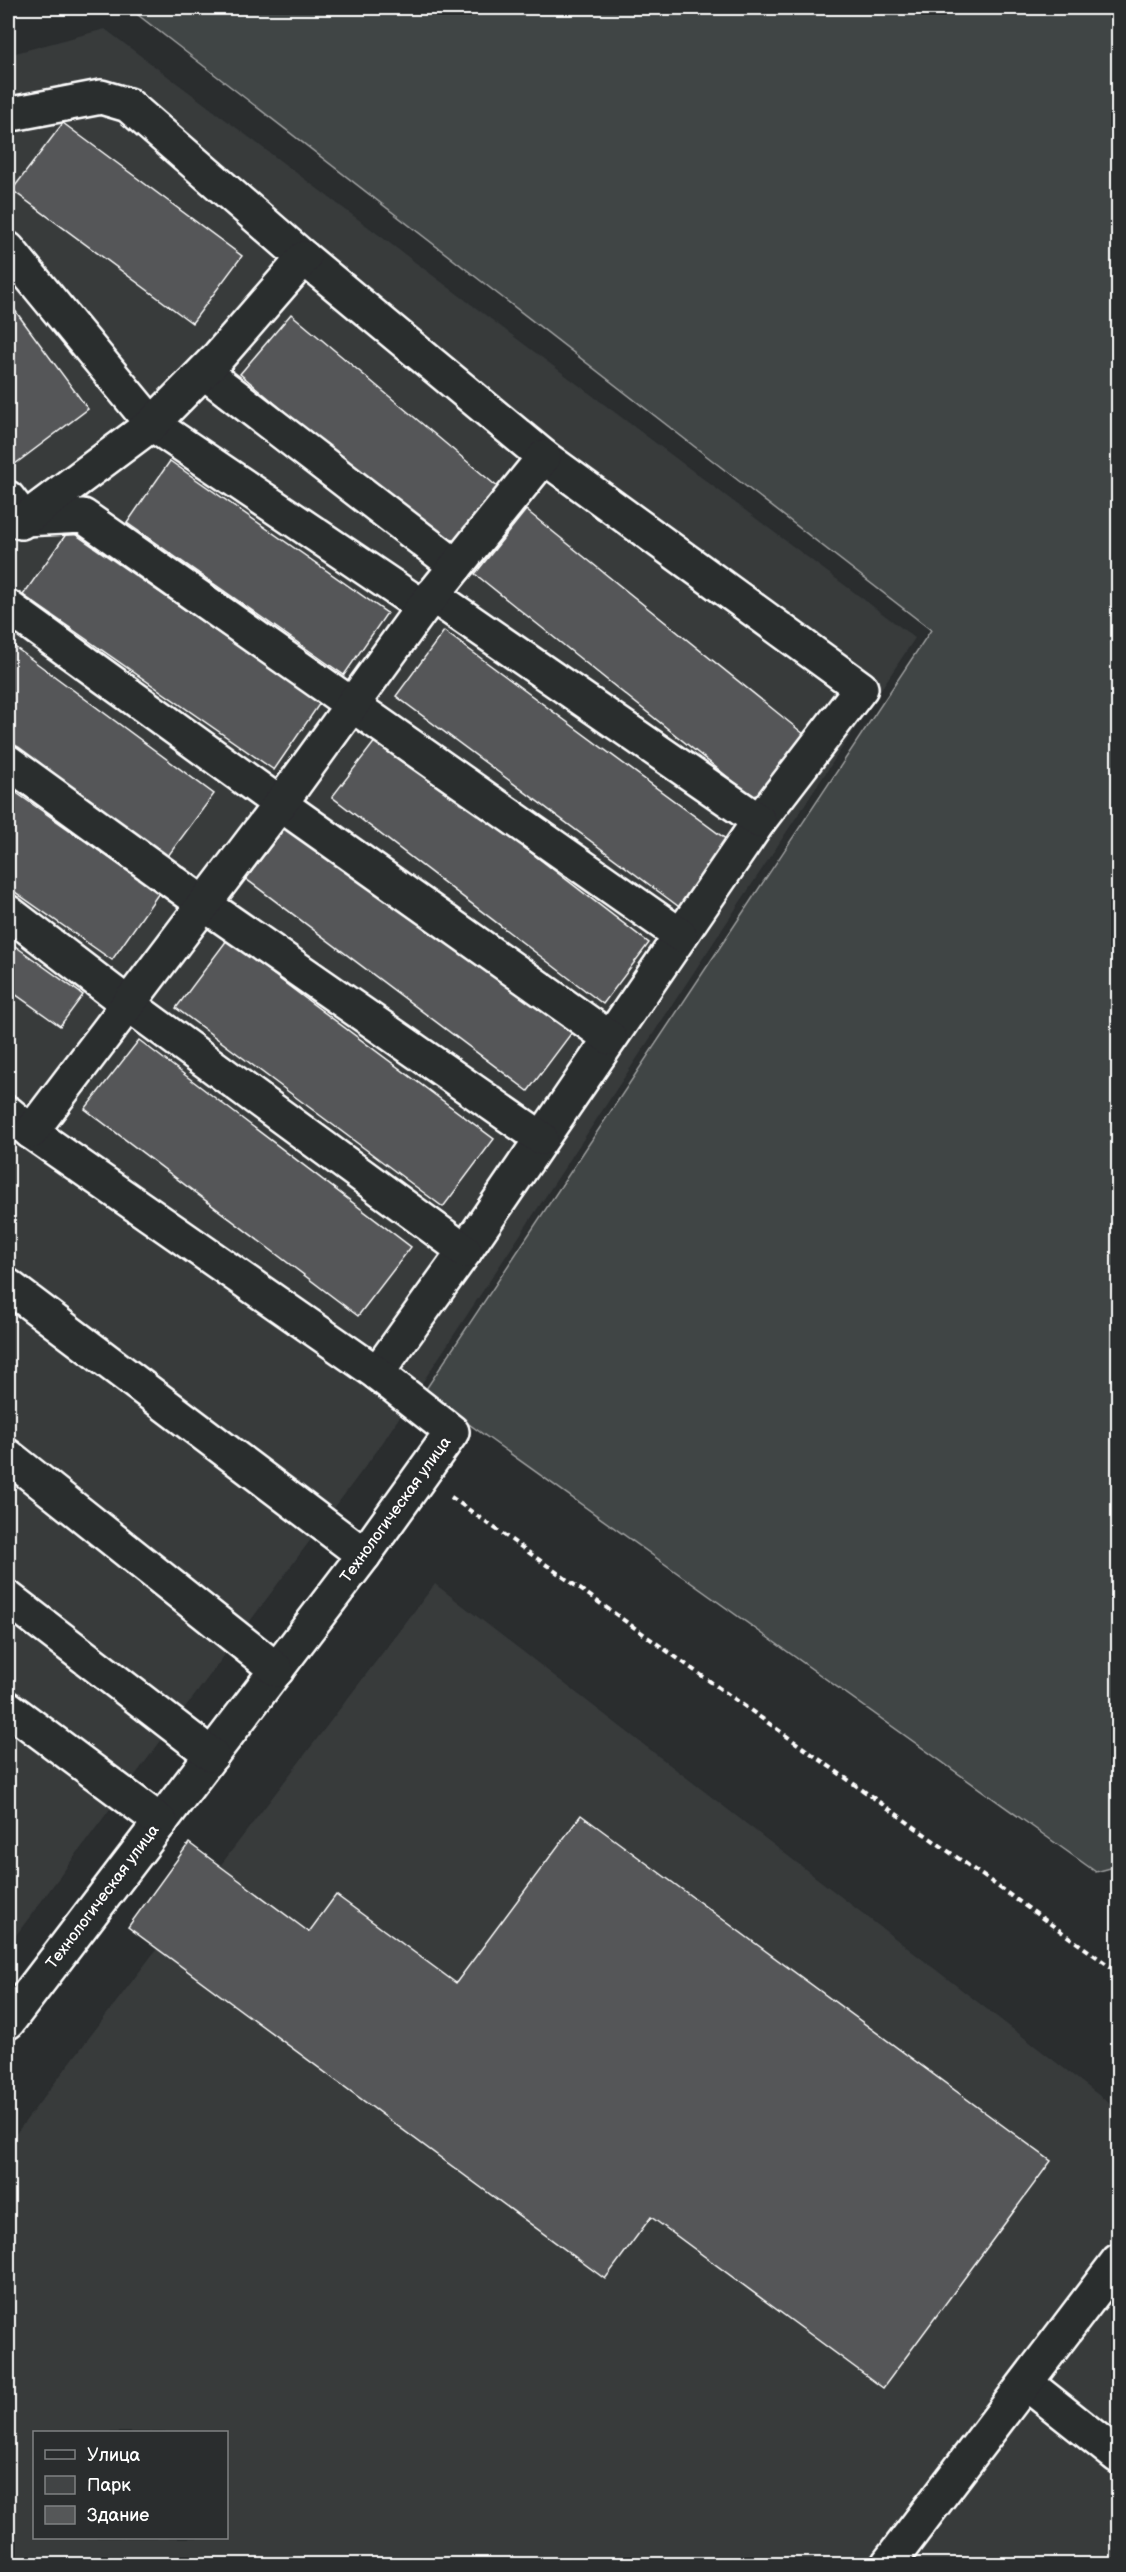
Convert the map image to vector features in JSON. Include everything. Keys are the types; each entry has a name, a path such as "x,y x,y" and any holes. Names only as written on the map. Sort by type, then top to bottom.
{"street":[{"path":"17,113 101,97 128,105 304,258 544,457 861,688 759,821 465,1251 377,1374"},
{"path":"8,249 152,424 428,601 759,821"},
{"path":"13,516 152,424 204,372 304,258"},
{"path":"204,372 456,566"},
{"path":"19,1122 128,1004 280,804 428,601 544,457"},
{"path":"13,516 83,516 680,935"},
{"path":"8,607 280,804 610,1038"},
{"path":"8,762 204,903 541,1138"},
{"path":"8,912 128,1004 465,1251"},
{"name":"Технологическая улица","path":"8,2022 364,1556 452,1432 377,1374 19,1122"},
{"path":"8,1286 364,1556"},
{"path":"8,1456 277,1670"},
{"path":"8,1598 212,1755"},
{"path":"12,1721 161,1822"},
{"path":"888,2565 1119,2261"},
{"path":"1026,2383 1119,2456"}],"path":[{"path":"421,1476 1119,1972"}],"shaded area":[{"path":"105,29 915,638 379,1448 8,1946 8,55"},
{"path":"435,1584 1118,2110 1118,2564 8,2564 8,2144"}],"green space":[{"path":"129,8 1118,8 1118,1866 1096,1872 424,1392 931,630"}],"building":[{"path":"63,123 242,256 192,323 12,190"},
{"path":"8,301 88,409 11,467 8,463"},
{"path":"291,314 500,489 449,549 240,374"},
{"path":"170,461 387,613 344,675 127,523"},
{"path":"526,510 810,739 759,802 475,574"},
{"path":"69,530 320,703 274,770 23,595"},
{"path":"444,631 735,846 686,912 396,696"},
{"path":"8,642 214,794 165,860 8,744"},
{"path":"379,736 649,943 603,1004 332,797"},
{"path":"8,787 159,893 112,960 8,887"},
{"path":"291,819 573,1031 528,1091 246,879"},
{"path":"227,940 494,1139 443,1207 176,1008"},
{"path":"8,941 83,995 60,1026 8,989"},
{"path":"139,1040 411,1247 358,1316 85,1109"},
{"path":"581,1815 1051,2161 883,2388 651,2217 605,2279 128,1927 189,1843 309,1932 336,1895 456,1983"}]}
